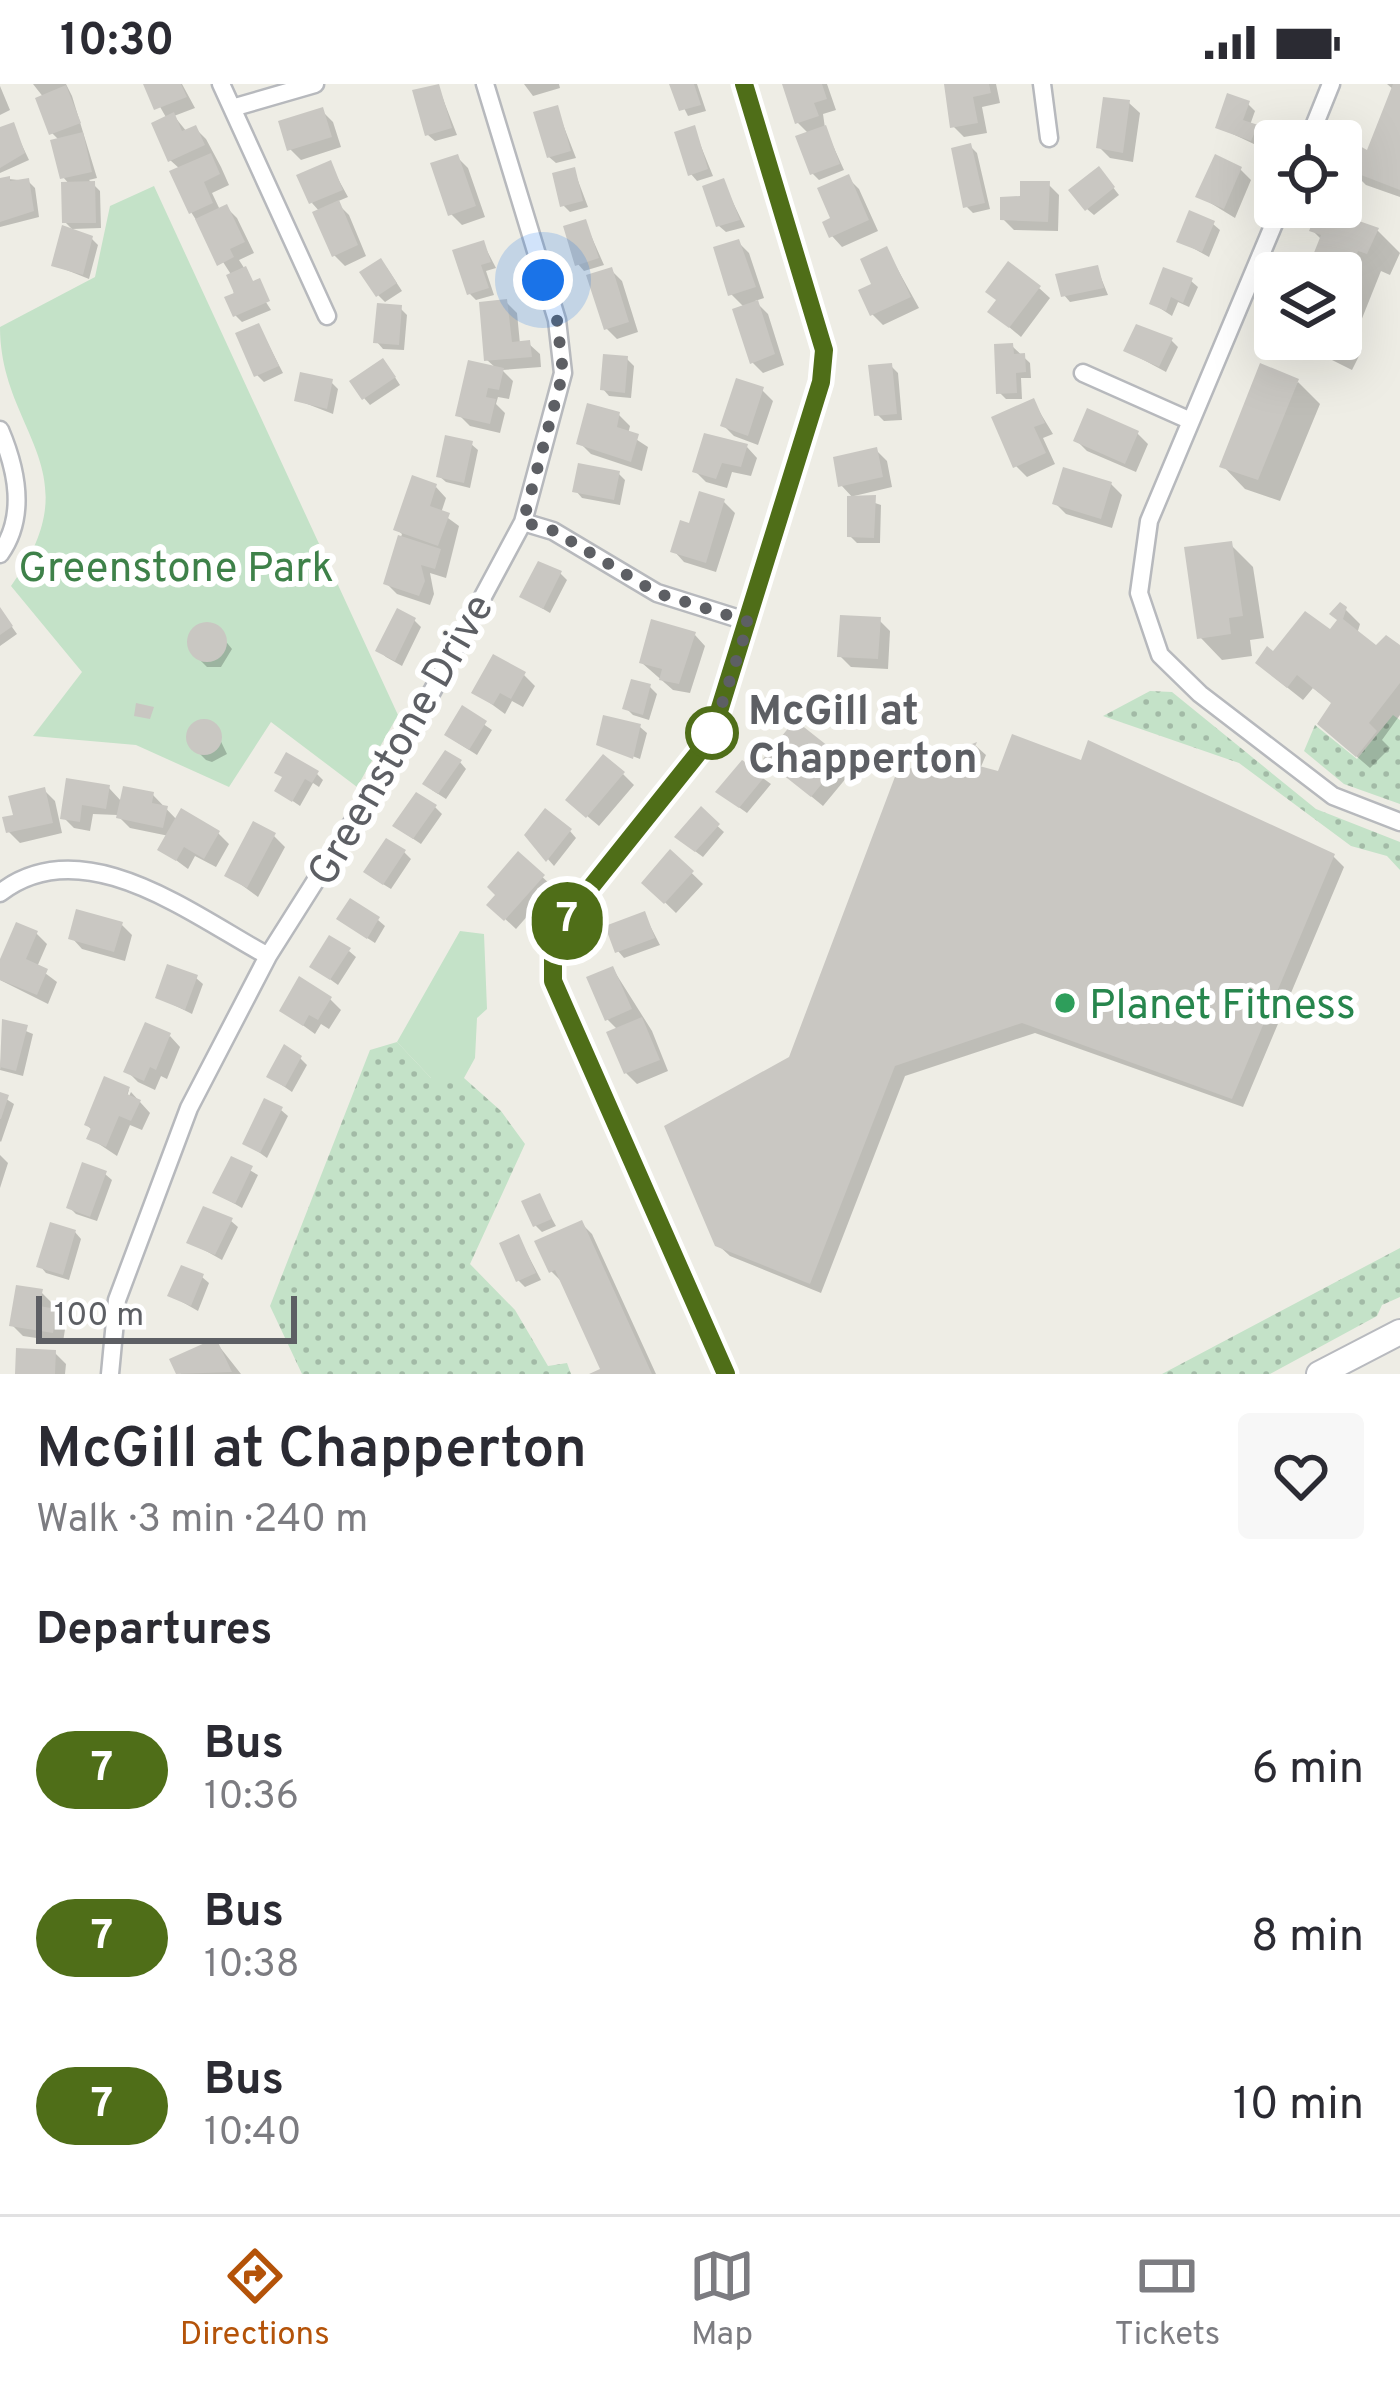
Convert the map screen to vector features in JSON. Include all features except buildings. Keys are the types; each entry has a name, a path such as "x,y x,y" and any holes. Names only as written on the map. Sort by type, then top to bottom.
{"main road":[{"path":"1318,1374 1400,1332"}],"street":[{"path":"221,84 327,316"},
{"path":"232,108 315,84"},
{"name":"Greenstone Drive","path":"110,1374 118,1300 189,1108 268,956 414,725 523,522 563,373 557,320 485,84"},
{"path":"726,1374 553,981 553,950 571,912 711,737 821,382 824,350 744,84"},
{"path":"1042,84 1049,137"},
{"path":"1316,120 1331,84"},
{"path":"1272,228 1143,537 1139,593 1160,655 1200,694 1333,796 1400,822"},
{"path":"1083,373 1191,421"},
{"path":"0,430 15,465 17,501 10,541 0,554"},
{"path":"523,522 554,531 657,593 749,622"},
{"path":"0,892 16,880 66,869 123,878 268,956"}],"green space":[{"name":"Greenstone Park","path":"154,186 398,715 357,787 271,722 229,787 136,745 33,736 82,672 11,586 35,546 45,511 44,481 4,364 0,327 95,277 110,206"},
{"path":"1150,691 1172,692 1316,809 1400,842 1400,870 1387,856 1351,846 1239,763 1103,716"},
{"path":"1393,715 1400,720 1400,804 1344,784 1304,751 1315,725 1357,759"},
{"path":"460,931 484,934 487,1009 477,1018 475,1058 464,1078 431,1078 397,1042"},
{"path":"397,1042 431,1078 464,1078 501,1111 525,1144 470,1264 515,1310 548,1366 567,1363 571,1374 302,1374 270,1306 370,1050"},
{"path":"1400,1248 1400,1297 1382,1305 1377,1316 1270,1374 1162,1374"}],"bus line":[{"name":"7","path":"726,1374 553,981 553,950 571,912 711,737 821,382 824,350 744,84"}],"place":[{"name":"McGill at Chapperton","path":"712,733"},
{"name":"Planet Fitness","path":"1065,1003"}],"route":[{"path":"543,280 557,320 563,373 536,459 523,522 554,531 657,593 749,622 711,737 712,733"}]}
